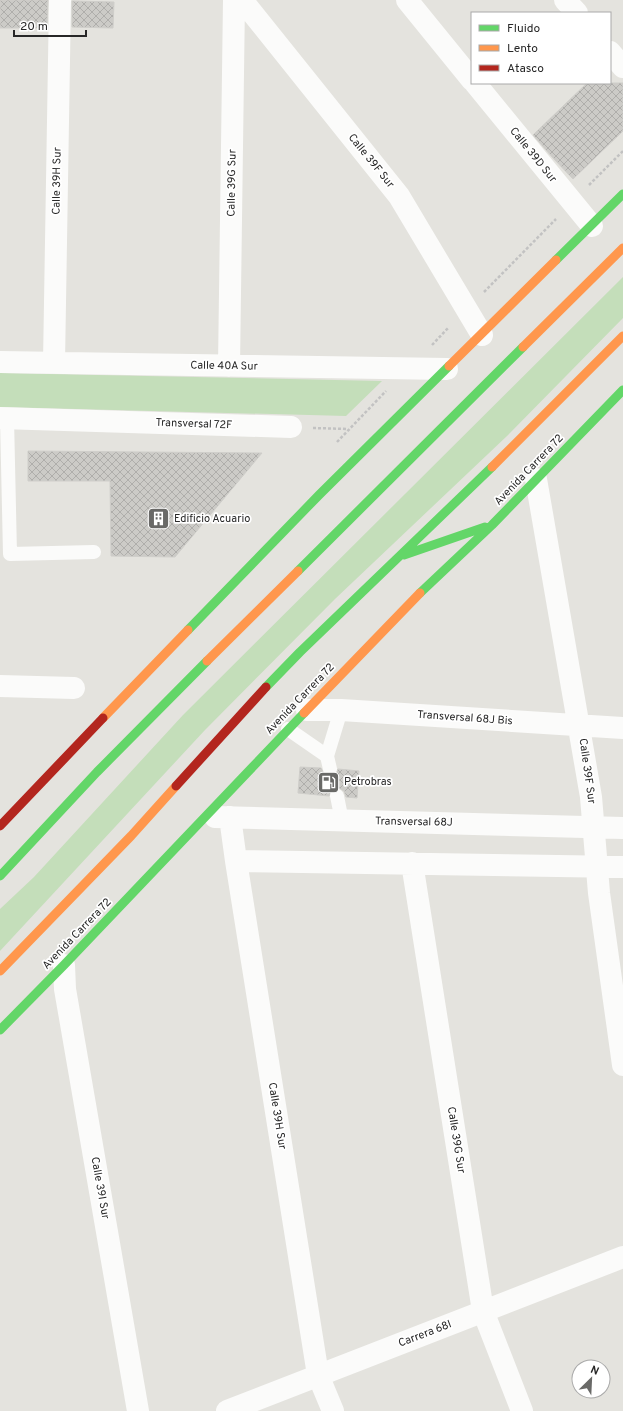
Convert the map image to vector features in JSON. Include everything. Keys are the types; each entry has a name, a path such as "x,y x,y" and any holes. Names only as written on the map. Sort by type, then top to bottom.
{"highway":[{"path":"0,826 247,570 387,428 623,194"},
{"path":"0,876 97,772 187,681 623,248"},
{"path":"0,971 131,836 300,652 493,466 623,336"},
{"name":"Avenida Carrera 72","path":"0,1030 428,585 492,525 536,479 614,408 623,390"},
{"path":"397,557 492,525"}],"street":[{"name":"Calle 39H Sur","path":"54,363 60,0"},
{"name":"Calle 39G Sur","path":"229,366 234,0"},
{"name":"Calle 39F Sur","path":"242,0 399,196 482,335"},
{"path":"407,0 471,79"},
{"path":"566,0 576,12"},
{"path":"611,53 623,67"},
{"name":"Calle 39D Sur","path":"476,84 592,226"},
{"name":"Calle 40A Sur","path":"0,362 447,369"},
{"name":"Transversal 72F","path":"3,418 291,427"},
{"name":"Calle 39F Sur","path":"536,479 580,725 591,796 599,893 623,1065"},
{"path":"0,686 74,688"},
{"name":"Transversal 68J Bis","path":"307,710 341,710 623,728"},
{"name":"Transversal 68J","path":"204,817 623,828"},
{"name":"Calle 39H Sur","path":"230,817 318,1375 333,1411"},
{"path":"236,861 623,867"},
{"name":"Calle 39G Sur","path":"412,863 483,1311 522,1411"},
{"name":"Calle 39I Sur","path":"64,965 65,989 138,1411"},
{"name":"Carrera 68I","path":"238,1409 318,1375 623,1257"}],"lane":[{"path":"3,418 10,554 94,552"},
{"path":"288,729 329,762 341,710"},
{"path":"337,796 342,821"}],"path":[{"path":"291,427 349,430 387,428"}],"green space":[{"path":"623,277 623,318 507,436 335,599 205,730 0,951 0,909 34,877 183,715"},
{"path":"0,373 382,381 346,416 0,407"}],"building":[{"path":"0,0 48,0 47,26 43,26 43,28 0,28"},
{"path":"72,1 114,2 113,28 72,27"},
{"path":"623,83 623,131 573,179 533,135 586,84"},
{"name":"Edificio Acuario","path":"28,451 262,453 175,557 111,556 110,481 28,481"},
{"name":"Petrobras","path":"300,767 321,768 324,774 328,777 335,775 338,769 359,771 357,798 346,797 344,791 339,788 332,789 329,796 298,793"}],"traffic: fast":[{"path":"556,260 623,194"},
{"path":"298,571 523,347"},
{"path":"188,630 319,495 449,366"},
{"path":"420,593 492,525 623,390"},
{"path":"266,687 300,652 492,467"},
{"path":"404,555 485,527"},
{"path":"0,876 97,772 207,661"},
{"path":"0,1030 64,965 304,713"}],"traffic: slow":[{"path":"523,347 623,248"},
{"path":"449,366 556,260"},
{"path":"492,467 623,336"},
{"path":"207,661 298,571"},
{"path":"304,713 420,593"},
{"path":"103,718 188,630"},
{"path":"0,971 131,836 176,786"}],"traffic: jam":[{"path":"176,786 266,687"},
{"path":"0,826 103,718"}],"place":[{"name":"Edificio Acuario","path":"159,519"},
{"name":"Petrobras","path":"328,782"}]}
